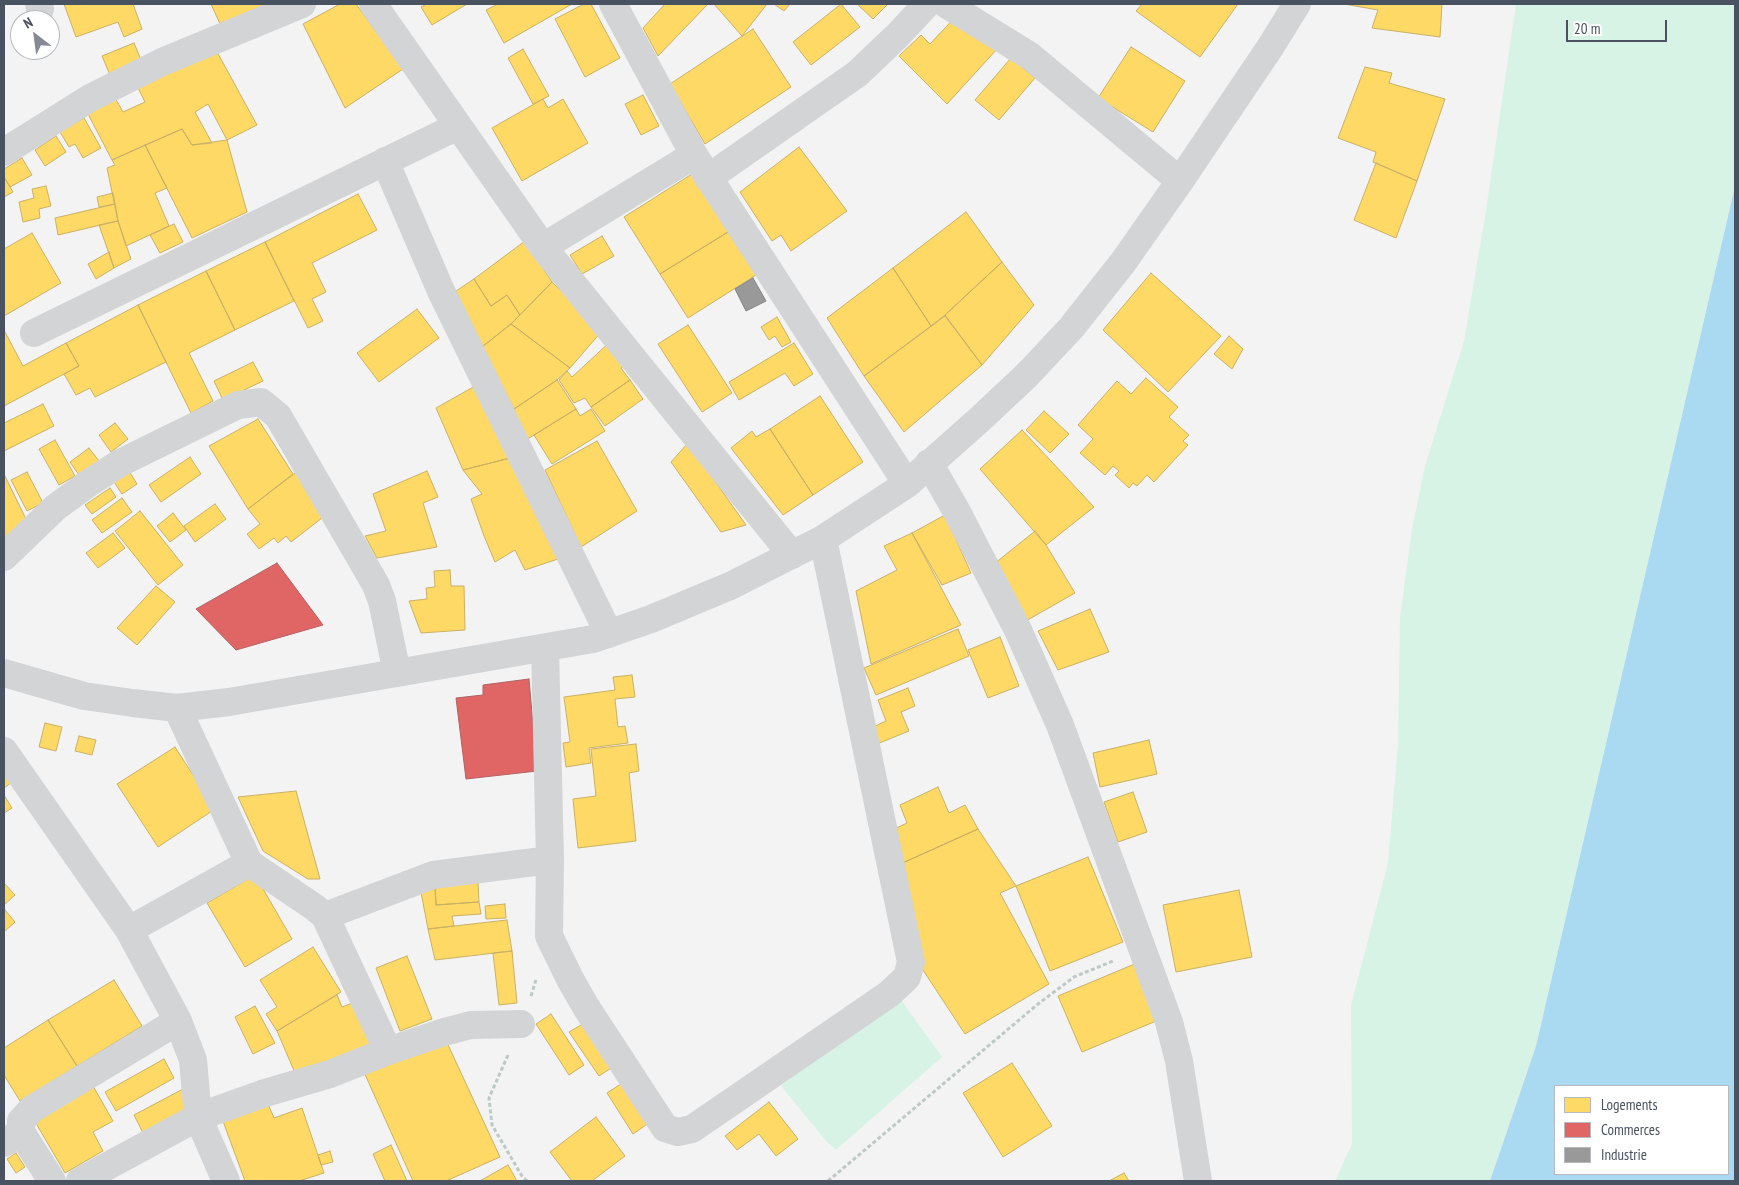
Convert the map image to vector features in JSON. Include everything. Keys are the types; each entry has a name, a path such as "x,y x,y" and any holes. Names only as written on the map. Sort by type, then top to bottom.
{"street":[{"path":"4,152 90,98 162,62 302,4"},
{"path":"373,4 543,247 792,555"},
{"path":"613,4 708,178 907,484"},
{"path":"708,178 857,74 927,4"},
{"path":"946,4 1030,56 1180,182"},
{"path":"4,673 84,696 177,708 229,702 593,639 651,619 730,586 823,539 907,484 1027,375 1072,326 1124,261 1180,182 1271,46 1296,4"},
{"path":"34,333 458,126"},
{"path":"543,247 694,155"},
{"path":"385,161 441,292 609,634"},
{"path":"4,557 56,507 120,463 238,405 261,402 278,416 376,585 382,601 397,673"},
{"path":"929,463 957,512 1018,630 1060,725 1169,1022 1180,1061 1198,1181"},
{"path":"545,648 550,860 549,936 586,1006 665,1128 678,1132 692,1129 889,994 907,978 912,962 823,539"},
{"path":"177,708 249,863 325,916 388,1051"},
{"path":"4,751 129,930 178,1021 193,1060 198,1116 226,1181"},
{"path":"325,916 433,875 550,860"},
{"path":"129,930 249,863"},
{"path":"52,1181 12,1138 21,1121 32,1109 178,1021"},
{"path":"80,1181 198,1116 265,1093 330,1074 388,1051 444,1032 471,1025 521,1024"}],"path":[{"path":"527,1181 522,1176 492,1125 489,1098 528,1006 549,936"},
{"path":"828,1181 972,1058 1052,993 1074,977 1142,948"}],"green space":[{"path":"1516,4 1735,4 1735,186 1536,1046 1490,1181 1335,1181 1352,1144 1351,1005 1388,863 1398,744 1400,617 1412,529 1425,466 1464,341 1486,210"},
{"path":"899,997 942,1057 836,1150 827,1142 781,1086"}],"water":[{"path":"1735,186 1735,1181 1490,1181 1536,1046"}],"building: Logements":[{"path":"64,4 133,4 142,29 124,37 118,22 76,37"},
{"path":"211,4 272,4 221,26"},
{"path":"340,4 356,4 403,69 345,108 303,24"},
{"path":"427,4 467,4 432,25 421,7"},
{"path":"498,4 572,4 504,43 486,10"},
{"path":"584,4 591,4 620,58 585,77 555,19"},
{"path":"665,4 708,4 658,56 643,28"},
{"path":"714,4 767,4 742,36"},
{"path":"774,4 790,4 784,11"},
{"path":"841,4 860,27 811,65 793,42"},
{"path":"857,4 888,4 873,19"},
{"path":"1142,4 1238,4 1200,57 1136,11"},
{"path":"1344,4 1442,4 1440,37 1372,28 1378,10"},
{"path":"959,13 998,48 947,104 899,56 921,35 930,44"},
{"path":"753,29 791,87 705,144 670,84"},
{"path":"134,43 142,62 110,75 102,56"},
{"path":"1131,47 1185,81 1153,132 1098,98"},
{"path":"523,49 549,96 533,104 508,58"},
{"path":"216,50 257,125 227,140 208,104 195,112 212,143 192,145 182,129 112,160 86,110 114,96 123,112 145,102 137,86"},
{"path":"1011,58 1035,78 999,120 975,100"},
{"path":"1365,67 1392,73 1389,83 1445,99 1417,181 1373,162 1376,152 1338,138"},
{"path":"643,95 659,126 641,135 625,104"},
{"path":"543,99 548,108 563,99 588,143 522,181 492,128"},
{"path":"84,118 101,148 83,158 75,144 69,147 60,132"},
{"path":"182,129 192,145 227,140 247,212 192,238 145,145"},
{"path":"56,136 66,152 45,166 35,150"},
{"path":"145,145 167,188 155,193 169,226 126,246 118,221 107,168 115,165 112,160"},
{"path":"799,147 847,211 791,251 781,235 772,241 740,192"},
{"path":"22,158 32,175 10,187 4,177 4,169"},
{"path":"1376,163 1417,181 1396,238 1354,220"},
{"path":"692,174 728,232 660,274 624,217"},
{"path":"4,177 13,192 4,197"},
{"path":"46,186 51,206 39,209 40,218 23,222 19,202 34,198 32,189"},
{"path":"113,193 115,204 99,207 97,197"},
{"path":"358,194 377,230 312,263 326,292 312,299 323,321 308,328 265,242"},
{"path":"115,204 118,221 58,235 55,218"},
{"path":"966,212 1002,262 931,326 893,268"},
{"path":"118,221 131,259 114,268 99,225"},
{"path":"174,224 183,242 160,253 150,235"},
{"path":"728,232 756,275 688,318 660,274"},
{"path":"32,233 61,283 4,316 4,249"},
{"path":"602,236 614,256 582,274 570,255"},
{"path":"525,241 552,282 520,315 507,295 491,306 474,279"},
{"path":"265,242 294,301 235,330 206,271"},
{"path":"109,252 114,268 96,279 88,264"},
{"path":"1002,262 1034,305 982,365 945,315"},
{"path":"893,268 931,326 864,376 827,318"},
{"path":"206,271 235,330 189,353 213,401 191,413 138,305"},
{"path":"1151,273 1221,336 1168,392 1103,330"},
{"path":"474,279 491,306 507,295 520,315 482,347 456,291"},
{"path":"552,282 602,331 570,368 511,324"},
{"path":"138,305 166,362 95,397 90,388 76,395 64,374 79,366 66,343"},
{"path":"417,309 439,338 379,382 357,353"},
{"path":"945,316 982,365 904,432 864,376"},
{"path":"777,317 791,342 782,347 775,336 769,340 761,327"},
{"path":"511,324 570,368 557,380 514,409 482,347"},
{"path":"688,325 732,393 702,412 658,344"},
{"path":"4,330 23,366 66,343 79,366 4,406"},
{"path":"1229,336 1243,349 1232,369 1214,354"},
{"path":"611,341 630,361 621,368 630,380 591,407 585,398 574,403 559,380 567,371 572,377"},
{"path":"794,343 813,374 794,386 785,373 739,400 729,382"},
{"path":"253,362 263,381 223,400 214,381"},
{"path":"1146,378 1178,407 1169,417 1189,435 1183,441 1188,445 1154,482 1147,475 1137,486 1133,483 1129,488 1115,475 1119,471 1113,466 1105,475 1080,453 1093,439 1078,425 1117,381 1131,394"},
{"path":"557,380 576,409 526,440 514,409"},
{"path":"630,380 643,399 605,426 591,407"},
{"path":"484,381 518,456 463,470 436,408"},
{"path":"820,396 863,462 813,495 770,429"},
{"path":"43,404 54,426 4,451 4,423"},
{"path":"576,409 580,416 591,409 605,431 552,464 534,435"},
{"path":"1044,411 1069,434 1050,453 1026,430"},
{"path":"258,419 293,474 248,509 209,446"},
{"path":"115,423 128,439 111,452 99,435"},
{"path":"770,429 813,495 783,515 731,448 752,431 756,437"},
{"path":"1022,430 1094,507 1046,545 980,469"},
{"path":"55,440 75,476 59,485 39,449"},
{"path":"597,441 637,511 581,547 545,470"},
{"path":"688,443 746,525 721,532 671,462"},
{"path":"89,448 99,461 79,475 70,462"},
{"path":"518,456 564,557 525,570 515,550 495,562 471,499 482,494 463,470"},
{"path":"190,457 201,474 161,502 149,485"},
{"path":"299,470 331,511 291,542 286,536 278,543 274,538 259,549 247,534 260,524 248,509"},
{"path":"129,471 137,484 122,494 114,482"},
{"path":"427,471 438,497 423,503 437,547 377,558 365,536 386,531 373,494"},
{"path":"27,472 43,503 27,511 11,480"},
{"path":"4,474 26,519 4,542"},
{"path":"110,488 116,497 92,514 85,505"},
{"path":"122,498 132,512 102,533 92,520"},
{"path":"215,504 226,519 195,542 184,526"},
{"path":"140,511 183,565 158,585 115,531"},
{"path":"173,513 186,530 170,542 157,526"},
{"path":"945,515 971,573 942,585 912,533"},
{"path":"1035,531 1046,545 1075,593 1024,622 994,564"},
{"path":"113,533 125,548 98,568 86,553"},
{"path":"912,533 961,625 871,664 856,591 897,570 884,546"},
{"path":"450,570 451,586 464,586 465,630 421,633 409,601 427,599 426,588 435,587 434,571"},
{"path":"156,586 175,602 137,645 117,628"},
{"path":"1090,609 1109,652 1058,670 1038,631"},
{"path":"958,629 969,656 876,695 864,668"},
{"path":"1000,637 1019,686 988,698 968,650"},
{"path":"632,675 635,697 615,699 618,727 625,726 628,743 589,748 591,763 566,767 563,743 570,742 564,697 615,690 613,677"},
{"path":"908,688 915,706 901,712 909,731 877,744 871,728 886,721 878,700"},
{"path":"45,723 62,727 56,751 39,747"},
{"path":"79,736 96,740 92,755 75,751"},
{"path":"1149,740 1157,774 1100,787 1093,753"},
{"path":"636,744 639,771 629,773 636,841 578,848 573,799 596,796 591,749"},
{"path":"175,747 215,809 158,847 117,784"},
{"path":"4,769 12,782 4,788"},
{"path":"938,787 949,813 965,805 978,829 898,865 892,830 907,823 900,805"},
{"path":"296,791 320,879 308,879 263,851 238,797"},
{"path":"1133,792 1147,832 1118,842 1104,802"},
{"path":"4,795 12,808 4,813"},
{"path":"978,829 1016,886 1000,893 1049,984 965,1034 923,970 898,865"},
{"path":"1088,857 1123,942 1050,971 1016,886"},
{"path":"255,875 292,939 245,967 207,903"},
{"path":"478,882 479,902 436,905 435,886"},
{"path":"4,883 15,895 4,905"},
{"path":"435,886 436,905 479,902 481,914 452,916 454,926 428,929 420,887"},
{"path":"1239,890 1252,957 1176,972 1163,905"},
{"path":"505,904 506,918 486,919 485,906"},
{"path":"4,911 15,922 4,932"},
{"path":"507,920 512,951 435,960 428,929"},
{"path":"313,947 341,992 277,1031 266,1014 277,1007 260,980"},
{"path":"512,951 517,1003 499,1005 493,953"},
{"path":"407,956 432,1019 400,1031 376,968"},
{"path":"1137,963 1161,1019 1082,1052 1058,996"},
{"path":"114,980 142,1026 77,1066 48,1020"},
{"path":"337,995 342,1007 360,1000 379,1045 295,1073 277,1031"},
{"path":"255,1006 275,1043 253,1054 235,1017"},
{"path":"551,1014 584,1065 569,1075 536,1024"},
{"path":"48,1020 77,1066 20,1101 4,1075 4,1048"},
{"path":"588,1021 617,1064 599,1076 569,1032"},
{"path":"443,1034 500,1157 446,1181 413,1181 363,1070"},
{"path":"164,1059 174,1078 116,1111 105,1092"},
{"path":"1012,1063 1052,1126 1003,1157 963,1093"},
{"path":"627,1080 653,1120 633,1134 607,1093"},
{"path":"93,1086 113,1121 93,1132 103,1151 65,1173 34,1120"},
{"path":"183,1089 193,1107 143,1133 134,1115"},
{"path":"266,1099 274,1118 302,1108 324,1173 299,1181 245,1181 220,1113"},
{"path":"769,1102 798,1139 776,1156 759,1134 737,1150 725,1136"},
{"path":"596,1117 625,1156 592,1181 572,1181 550,1152"},
{"path":"391,1145 407,1181 385,1181 373,1154"},
{"path":"330,1151 333,1162 321,1165 318,1155"},
{"path":"16,1153 25,1167 16,1173 7,1159"},
{"path":"508,1165 517,1181 480,1181"},
{"path":"1124,1173 1129,1181 1109,1181"}],"building: Commerces":[{"path":"277,563 323,625 236,650 196,609"},
{"path":"529,679 537,771 466,779 456,698 483,695 483,685"}],"building: Industrie":[{"path":"753,278 766,301 746,311 735,289"}]}
